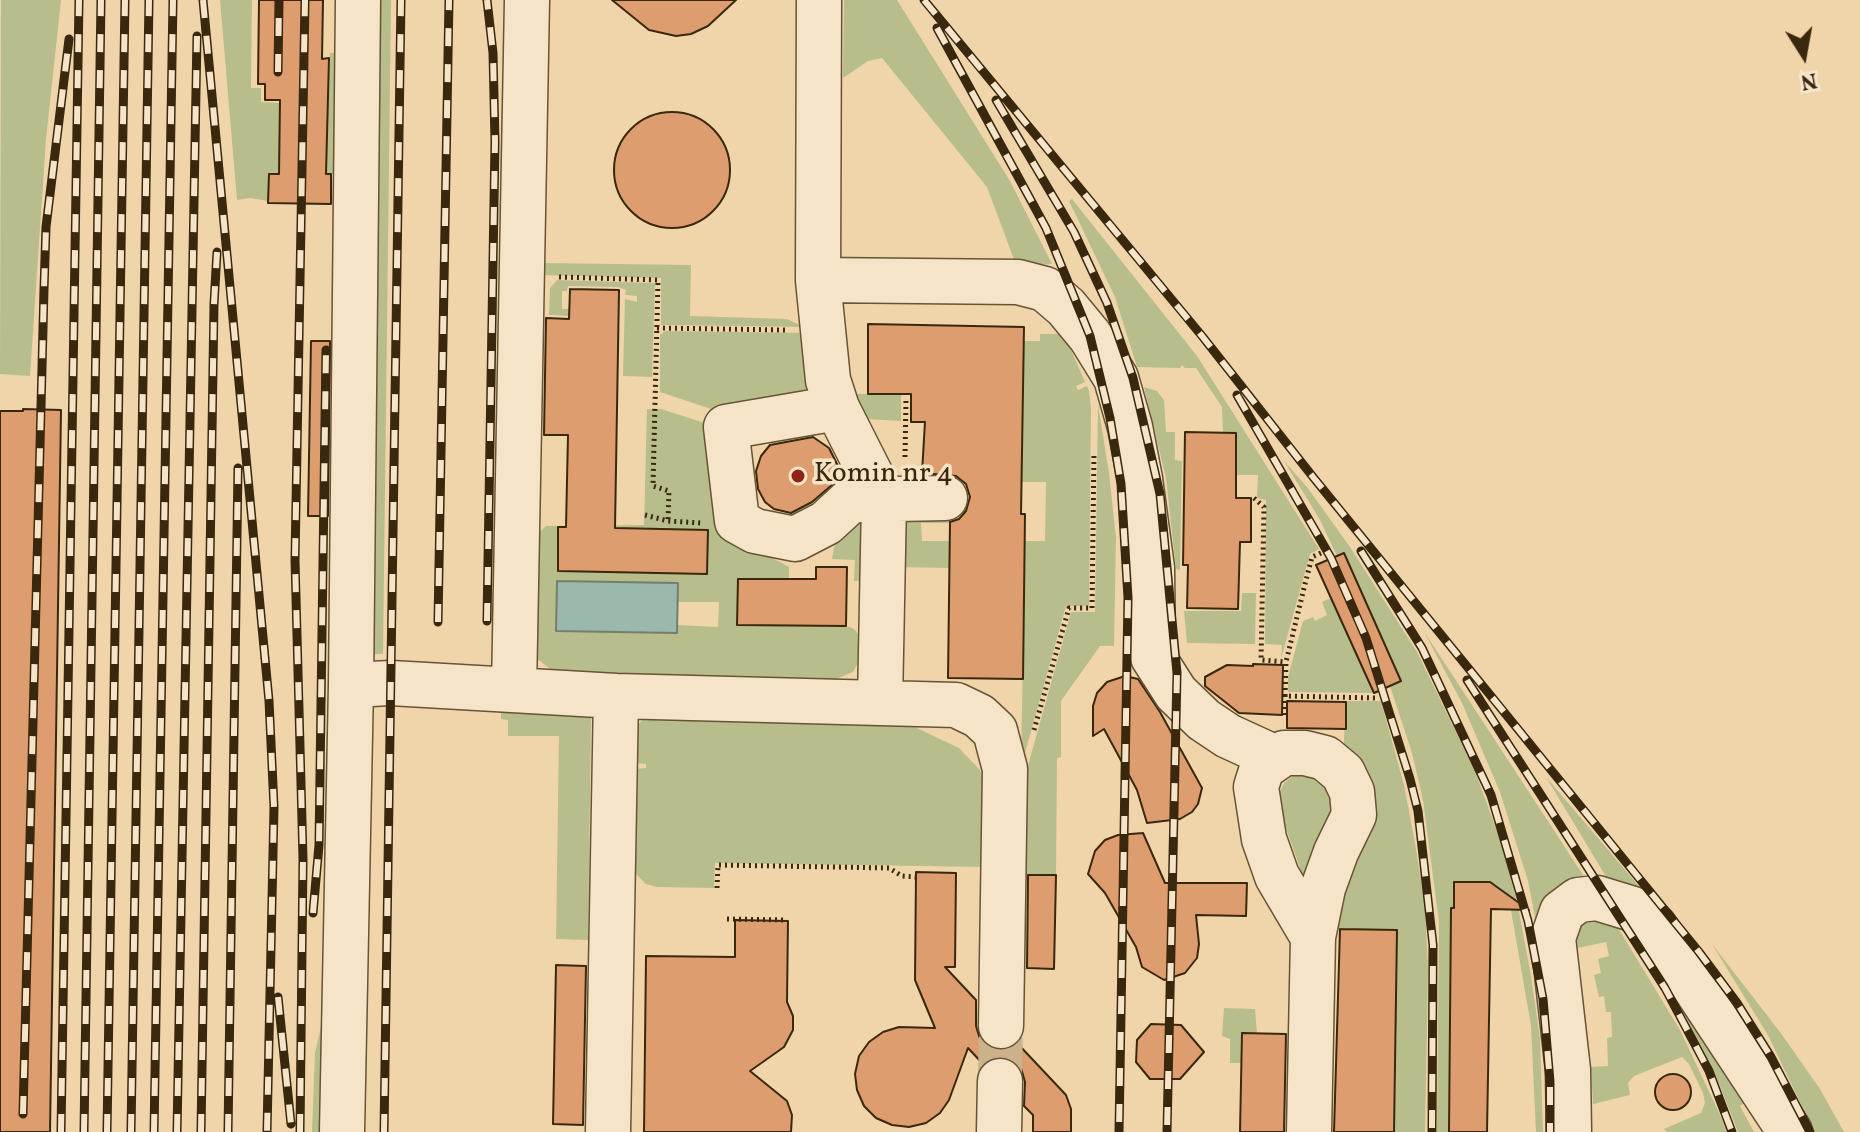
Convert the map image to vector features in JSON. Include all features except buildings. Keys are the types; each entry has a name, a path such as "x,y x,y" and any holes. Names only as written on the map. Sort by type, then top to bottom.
{"lane":[{"path":"342,1132 351,685 358,0"},
{"path":"514,690 527,0"},
{"path":"819,0 818,280 828,380 837,408 911,499"},
{"path":"818,280 1018,282 1045,289 1066,307 1090,336 1116,378 1130,427 1152,568 1153,657 1176,693 1204,720 1228,736 1276,758"},
{"path":"837,408 726,427 737,521 755,531 795,539 826,523 851,500 911,499"},
{"path":"880,703 886,514 911,499"},
{"path":"351,685 391,683 616,696 956,705 979,716 995,731 1005,769 1001,1026"},
{"path":"608,1132 616,696"},
{"path":"1309,1132 1313,937 1323,888 1354,815 1352,792 1343,773 1325,758 1305,753 1284,753 1262,768 1256,787 1264,839 1277,876 1313,937"},
{"path":"1569,1132 1568,1070 1553,938 1562,912 1578,900 1597,898 1633,909 1655,927 1790,1132"},
{"path":"999,1132 1000,1081"}],"path":[{"path":"547,277 658,280 653,486 669,491 668,521"},
{"path":"657,328 795,330"},
{"path":"906,398 911,499"},
{"path":"1031,741 1069,608 1092,608 1094,451"},
{"path":"1254,498 1264,507 1261,660 1286,662"},
{"path":"645,515 668,521 709,523"},
{"path":"1321,553 1312,557 1286,662 1285,696 1376,698"},
{"path":"717,888 718,865 889,868 902,876 916,877"},
{"path":"727,919 785,920"}],"green space":[{"path":"1,0 61,0 46,139 30,376 0,374"},
{"path":"220,0 252,0 251,88 261,88 261,102 280,103 279,174 269,174 268,201 250,198 237,200"},
{"path":"381,0 391,0 383,654 373,654"},
{"path":"844,0 897,0 1010,181 1052,264 1016,265 987,187 882,58 868,61 843,78"},
{"path":"330,53 345,53 343,174 326,174"},
{"path":"1072,199 1197,356 1319,549 1310,554 1281,659 1282,645 1265,644 1266,500 1257,498 1258,475 1236,475 1236,434 1223,433 1222,407 1196,368 1182,365 1180,368 1137,367 1115,297 1069,201"},
{"path":"543,263 691,265 690,316 787,319 804,327 661,325 661,278 543,275"},
{"path":"557,280 655,283 652,377 623,376 625,299 637,302 637,296 625,295 626,290 618,287 568,286 567,291 562,291 562,309 569,309 569,316 549,315 550,288"},
{"path":"665,331 809,333 818,376 805,398 714,410 660,392 660,335"},
{"path":"1040,334 1064,334 1085,382 1076,386 1078,390 1087,386 1089,391 1089,606 1066,606 1021,767 1025,541 1045,541 1046,482 1021,482 1023,341 1040,341"},
{"path":"1144,387 1157,391 1164,400 1166,432 1175,432 1175,460 1182,461 1180,570 1176,569 1166,478"},
{"path":"848,394 901,394 901,421 866,419"},
{"path":"1098,404 1116,538 1114,646 1100,646 1061,701 1056,875 1026,875 1027,769 1071,612 1095,612"},
{"path":"647,409 661,409 711,425 726,533 789,567 788,625 850,627 855,630 860,637 861,657 853,672 836,679 565,675 553,671 536,658 528,544 546,526 644,525","holes":["558,528 708,530 707,573 558,571","557,582 677,583 677,602 719,602 718,627 677,625"]},
{"path":"1284,461 1307,487 1350,547 1417,652 1475,771 1502,845 1517,901 1540,1039 1543,1132 1536,1132 1531,1026 1511,910 1490,882 1455,882 1449,1132 1437,1132 1439,922 1423,800 1412,753 1390,686 1401,680 1344,553 1337,556 1320,520"},
{"path":"951,513 950,523 921,523 922,541 950,541 950,568 897,567 896,520"},
{"path":"875,516 863,581 854,581 855,560 832,559 834,547 842,525"},
{"path":"1242,593 1256,593 1255,644 1187,643 1184,611 1241,611"},
{"path":"1331,598 1374,693 1288,692 1288,677 1303,621 1313,617 1315,621 1327,615 1322,602"},
{"path":"1423,630 1587,881 1538,933 1528,881 1500,792 1462,703"},
{"path":"1346,701 1381,701 1404,785 1415,843 1425,907 1428,969 1425,1132 1394,1132 1397,930 1334,929"},
{"path":"473,704 583,710 591,718 588,940 556,939 559,736 508,736 508,720 501,719 501,711 473,710"},
{"path":"644,718 896,718 959,748 986,780 988,867 715,863 714,888 646,884 635,873 634,769 646,768 646,764 634,763 637,726"},
{"path":"1297,773 1321,776 1334,802 1310,879 1304,879 1279,809 1278,796 1284,783"},
{"path":"1546,777 1661,912 1611,885"},
{"path":"1609,913 1680,1030 1728,1132 1667,1132 1664,1129 1701,1113 1705,1103 1689,1064 1682,1057 1634,1076 1628,1083 1630,1095 1593,1104 1591,1067 1608,1066 1607,1038 1612,1037 1611,1012 1606,1012 1604,996 1599,997 1594,975 1601,973 1598,959 1609,956 1606,942 1568,950 1576,924"},
{"path":"1712,944 1780,1032 1820,1089 1844,1132 1814,1132 1769,1037"},
{"path":"1650,957 1756,1095 1740,1106 1754,1132 1738,1132 1720,1086"},
{"path":"1224,1008 1255,1009 1257,1033 1242,1033 1241,1063 1230,1063 1230,1039 1222,1036"},
{"path":"323,1018 321,1132 312,1132 315,1053"}],"shaded area":[{"path":"557,581 678,583 677,633 556,631"}],"tunnel":[{"path":"1000,1081 1001,1026"}],"railway":[{"path":"61,1132 79,0"},
{"path":"84,1132 101,0"},
{"path":"107,1132 125,0"},
{"path":"131,1132 149,0"},
{"path":"154,1132 173,0"},
{"path":"203,0 269,701 274,807 267,1132"},
{"path":"278,72 279,0"},
{"path":"300,1132 303,859 295,560 305,0"},
{"path":"384,1132 401,0"},
{"path":"438,622 449,0"},
{"path":"487,0 493,53 495,142 487,621"},
{"path":"924,0 1202,336 1699,952 1737,1003 1771,1057 1810,1132"},
{"path":"937,28 1046,228 1090,336 1110,418 1121,484 1128,598 1119,1132"},
{"path":"177,1132 197,36"},
{"path":"23,1114 46,227 69,39"},
{"path":"996,100 1074,232 1107,303 1133,378 1160,494 1177,673 1167,1132"},
{"path":"201,1132 217,252"},
{"path":"313,913 319,845 326,350"},
{"path":"1237,395 1331,558 1366,638 1410,779 1418,811 1433,945 1432,1132"},
{"path":"228,1132 238,468"},
{"path":"1361,551 1422,648 1491,795 1528,921 1543,999 1550,1082 1550,1132"},
{"path":"1467,680 1665,988 1709,1071 1732,1132"},
{"path":"278,997 291,1124"}],"place":[{"name":"Komin nr 4","path":"798,476"}]}
